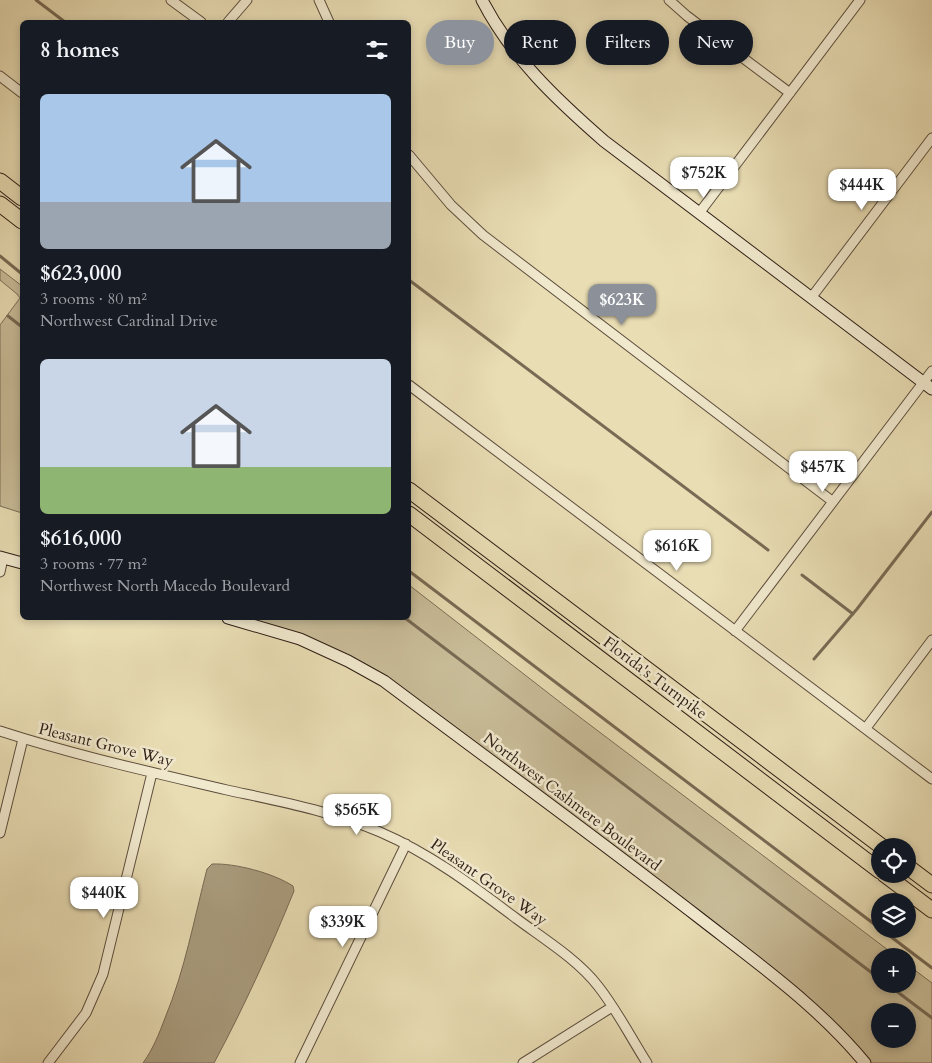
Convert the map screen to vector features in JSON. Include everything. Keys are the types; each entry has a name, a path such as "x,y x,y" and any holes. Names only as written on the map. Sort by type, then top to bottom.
{"highway":[{"path":"0,181 20,196"},
{"path":"0,204 20,220"},
{"name":"Florida's Turnpike","path":"411,492 871,838"},
{"name":"Florida's Turnpike","path":"411,516 871,864"},
{"path":"916,872 932,885"},
{"path":"896,883 932,910"}],"street":[{"path":"171,0 198,20"},
{"path":"230,20 247,0"},
{"path":"319,0 328,20"},
{"path":"482,0 510,44 538,81 561,104 604,141 928,385"},
{"path":"669,0 687,16 790,94"},
{"path":"700,212 860,0"},
{"path":"0,76 20,91"},
{"path":"811,298 932,138"},
{"path":"411,157 451,205 483,235 832,501"},
{"path":"735,631 832,501 928,385 932,371"},
{"path":"411,387 932,778"},
{"path":"0,572 2,557 20,562"},
{"name":"Northwest Cashmere Boulevard","path":"235,620 300,639 348,661 384,681 664,890 796,993 828,1022 865,1063"},
{"path":"866,728 932,640"},
{"name":"Pleasant Grove Way","path":"0,731 23,739 152,773 312,810 370,828 406,844 432,858 467,881 573,961 598,985 647,1063"},
{"path":"0,833 23,739"},
{"path":"48,1063 86,1013 100,982 152,773"},
{"path":"300,1063 406,844"},
{"path":"523,1063 612,1007"}],"shaded area":[{"path":"0,269 20,284 20,298 17,294 0,280"},
{"path":"20,298 20,512 0,506 0,325"},
{"path":"411,587 565,706 885,948 871,948 871,993 916,993 916,971 932,983 932,1063 871,1063 832,1019 799,989 387,677 301,634 254,620 411,620"},
{"path":"212,864 232,865 265,873 285,881 293,886 294,891 236,1021 214,1063 143,1063 156,1041 172,1000 184,963 207,869"}],"waterway":[{"path":"36,0 62,20"},
{"path":"0,256 20,272"},
{"path":"411,282 768,550"},
{"path":"8,316 20,325"},
{"path":"814,659 857,609 932,512"},
{"path":"411,573 932,968"},
{"path":"802,575 853,614"},
{"path":"408,620 871,972"},
{"path":"899,993 932,1018"}]}
